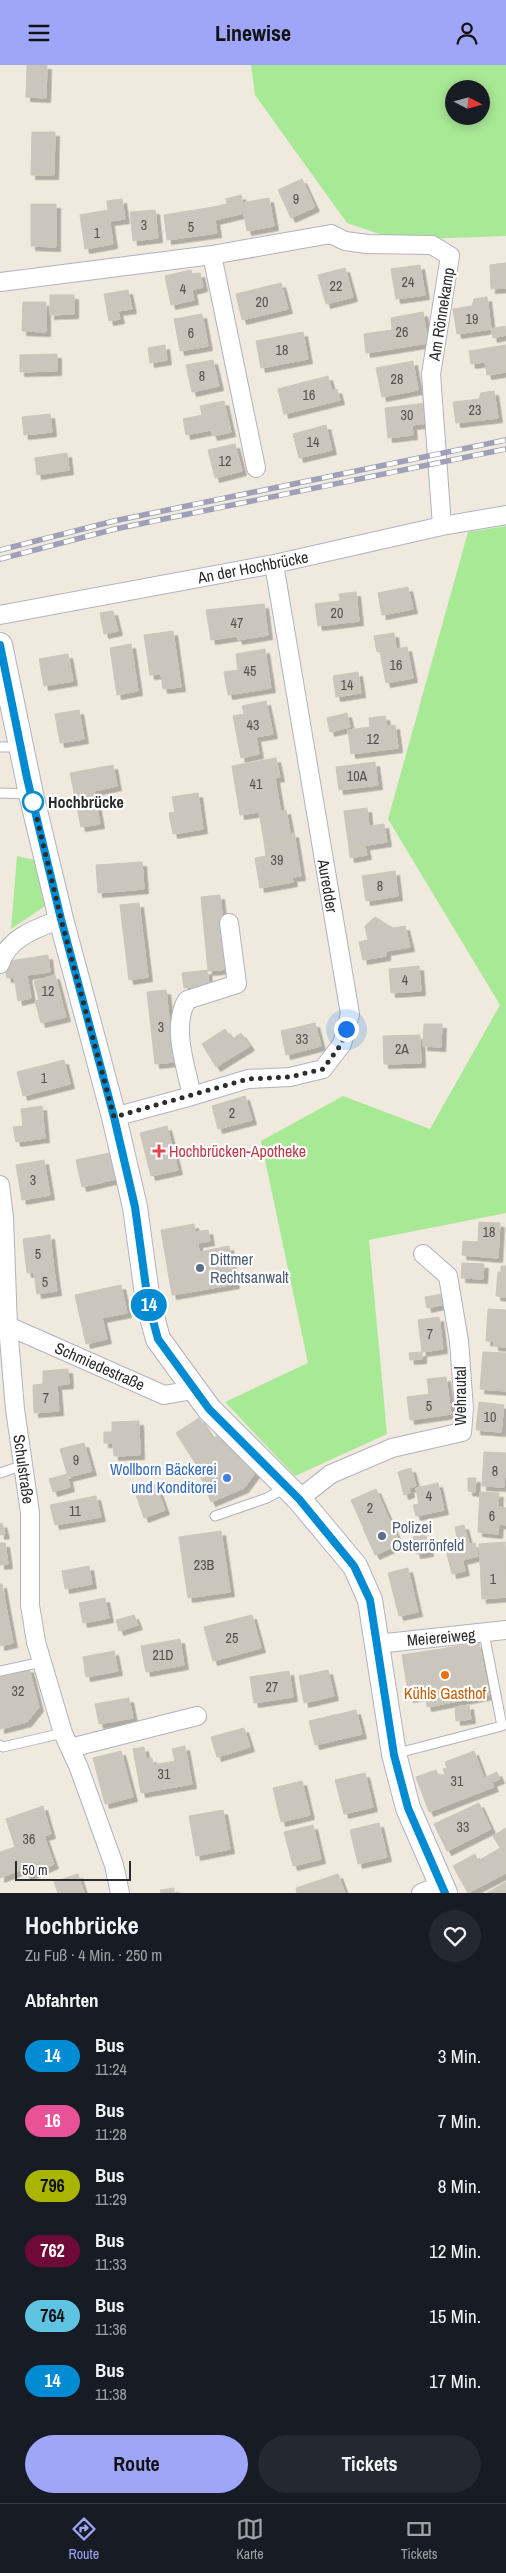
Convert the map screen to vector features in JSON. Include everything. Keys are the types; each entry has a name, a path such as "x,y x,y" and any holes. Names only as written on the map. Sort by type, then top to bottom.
{"main road":[{"path":"0,645 10,747 31,794 61,919 114,1117 135,1207 148,1302 158,1339 209,1409 293,1493 354,1566 370,1600 394,1755 408,1808 436,1890"}],"street":[{"name":"Am Rönnekamp","path":"0,282 212,255 331,234 345,241 367,244 432,245 450,256 431,374 442,526"},
{"path":"212,255 256,468"},
{"name":"An der Hochbrücke","path":"0,615 274,564 442,526 506,515"},
{"name":"Auredder","path":"114,1117 248,1079 290,1077 323,1069 342,1043 350,1013 274,564"},
{"path":"0,964 2,955 26,933 61,919"},
{"path":"192,1096 181,1041 180,1011 187,1000 237,984 229,923"},
{"name":"Schulstraße","path":"0,1185 8,1326 16,1409 30,1513 30,1605 36,1643 67,1740 114,1865 120,1893"},
{"name":"Wehrautal","path":"293,1493 331,1474 392,1448 462,1432 464,1409 459,1341 448,1276 423,1254"},
{"name":"Schmiedestraße","path":"8,1326 164,1395 194,1390"},
{"name":"Meiereiweg","path":"377,1644 506,1631"},
{"path":"67,1740 197,1716"}],"lane":[{"path":"0,793 31,794"},
{"path":"0,1473 24,1465"},
{"path":"215,1516 267,1498 293,1493"},
{"path":"394,1755 502,1726 484,1633"},
{"path":"0,1671 42,1662"},
{"path":"0,1745 3,1747 67,1740"}],"green space":[{"path":"251,65 506,65 506,236 397,240 347,223 255,95"},
{"path":"506,526 506,1213 369,1240 387,1434 295,1476 225,1402 308,1363 261,1141 343,1096 430,1129 500,1005 388,819 468,532"},
{"path":"17,856 43,862 51,902 11,929"}],"building":[{"path":"27,65 47,65 46,98 26,97"},
{"path":"32,132 55,132 54,175 31,175"},
{"path":"302,179 315,207 291,218 278,190"},
{"path":"241,195 244,213 215,220 213,207 227,204 226,199"},
{"path":"269,198 274,226 247,231 242,203"},
{"path":"122,199 125,219 109,221 107,201"},
{"path":"31,204 56,204 56,247 31,246"},
{"path":"213,207 217,233 167,240 164,215"},
{"path":"108,210 113,244 85,249 80,215"},
{"path":"155,210 158,238 133,241 130,212"},
{"path":"506,263 506,288 491,289 490,265"},
{"path":"420,265 425,295 396,299 391,269"},
{"path":"345,268 353,297 326,304 318,275"},
{"path":"191,270 192,274 200,273 203,287 192,290 194,300 171,305 165,276"},
{"path":"281,283 288,309 242,320 236,294"},
{"path":"128,290 132,309 118,311 120,319 109,321 104,294"},
{"path":"50,295 74,295 74,314 50,315"},
{"path":"487,297 491,329 457,334 453,309 472,306 474,299"},
{"path":"23,302 46,302 46,332 22,331"},
{"path":"423,312 428,343 366,353 364,334 392,330 391,318"},
{"path":"202,314 208,346 180,351 174,319"},
{"path":"505,326 506,335 493,338 491,329"},
{"path":"303,332 308,359 261,368 256,341"},
{"path":"165,345 167,360 150,363 148,348"},
{"path":"506,345 506,372 487,375 485,362 471,364 469,351"},
{"path":"57,354 57,371 20,372 20,355"},
{"path":"213,360 219,386 192,392 186,365"},
{"path":"413,361 418,390 382,397 376,368"},
{"path":"328,376 332,391 337,389 340,400 284,414 278,389"},
{"path":"494,391 498,418 456,423 453,402 479,399 481,393"},
{"path":"224,401 231,432 213,436 211,430 186,435 183,419 202,415 200,406"},
{"path":"426,403 428,423 412,425 413,435 388,438 385,408"},
{"path":"50,414 52,432 24,435 22,417"},
{"path":"326,425 332,450 299,458 293,434"},
{"path":"235,444 242,471 215,478 208,450"},
{"path":"67,453 69,470 37,475 35,458"},
{"path":"408,587 413,609 382,615 378,593"},
{"path":"356,592 359,621 318,626 315,604 340,601 339,594"},
{"path":"264,604 268,635 238,640 237,636 211,640 206,610"},
{"path":"113,611 118,631 104,634 100,613"},
{"path":"173,631 181,687 163,689 161,674 150,675 144,635"},
{"path":"394,633 396,649 377,652 374,636"},
{"path":"131,644 138,691 117,695 110,648"},
{"path":"407,647 413,678 386,683 380,652"},
{"path":"265,649 271,688 228,695 224,672 238,670 236,654"},
{"path":"68,654 73,681 44,686 39,659"},
{"path":"358,672 361,693 336,697 333,676"},
{"path":"266,701 273,734 256,737 259,754 241,758 233,716 244,714 242,706"},
{"path":"79,710 84,739 60,743 55,714"},
{"path":"347,713 350,727 330,732 327,718"},
{"path":"385,716 387,726 395,725 398,748 351,754 348,730 370,727 369,718"},
{"path":"276,758 280,777 275,778 281,814 260,818 259,812 240,815 232,766"},
{"path":"375,762 378,785 339,790 336,767"},
{"path":"113,765 117,786 94,791 100,824 81,827 70,773"},
{"path":"198,793 203,829 173,834 169,813 175,812 172,797"},
{"path":"367,808 369,826 384,824 387,842 349,848 344,811"},
{"path":"286,810 291,837 264,841 260,818 281,814 281,811"},
{"path":"294,833 301,876 292,877 293,882 260,888 255,858 266,856 264,841 291,837 290,834"},
{"path":"365,846 367,855 350,858 349,848"},
{"path":"142,862 144,889 98,893 96,865"},
{"path":"395,871 398,896 366,901 362,876"},
{"path":"220,895 228,969 208,971 201,897"},
{"path":"139,903 148,977 129,980 120,905"},
{"path":"375,917 393,928 405,926 410,947 386,951 386,956 363,960 359,942 368,940 365,926"},
{"path":"48,955 50,972 27,975 31,998 18,1001 14,977 7,978 4,962"},
{"path":"419,966 421,991 391,993 389,969"},
{"path":"207,970 209,985 184,988 182,973"},
{"path":"55,975 66,1017 41,1023 35,1001 39,1000 34,981"},
{"path":"166,990 174,1062 155,1064 147,992"},
{"path":"315,1023 321,1046 286,1055 281,1031"},
{"path":"424,1024 442,1024 441,1047 423,1046"},
{"path":"225,1029 232,1039 241,1033 250,1046 216,1067 202,1044"},
{"path":"420,1035 421,1063 384,1064 383,1036"},
{"path":"64,1060 70,1084 23,1096 17,1072"},
{"path":"245,1096 252,1120 218,1129 212,1106"},
{"path":"42,1106 45,1138 16,1142 13,1127 23,1126 21,1109"},
{"name":"Hochbrücken-Apotheke","path":"167,1126 178,1170 151,1176 140,1133"},
{"path":"110,1153 116,1179 82,1187 76,1160"},
{"path":"44,1160 50,1195 22,1200 16,1165"},
{"path":"479,1222 500,1223 498,1258 462,1255 463,1241 478,1242"},
{"name":"Dittmer Rechtsanwalt","path":"194,1224 195,1232 208,1230 210,1241 198,1243 199,1252 229,1246 235,1284 172,1295 161,1230"},
{"path":"50,1235 54,1270 27,1273 23,1239"},
{"path":"462,1263 484,1264 483,1279 461,1278"},
{"path":"501,1266 506,1266 506,1272 501,1272"},
{"path":"54,1270 57,1291 37,1294 34,1273"},
{"path":"498,1272 506,1272 506,1297 496,1296"},
{"path":"121,1285 127,1313 102,1318 107,1339 86,1344 75,1295"},
{"path":"443,1294 445,1304 427,1308 425,1297"},
{"path":"488,1309 506,1310 506,1342 486,1341"},
{"path":"439,1317 443,1349 422,1352 418,1320"},
{"path":"494,1341 506,1342 506,1347 494,1346"},
{"path":"422,1352 422,1359 410,1360 409,1353"},
{"path":"483,1352 506,1353 506,1391 480,1389"},
{"path":"68,1369 69,1384 57,1385 59,1411 34,1413 33,1385 43,1384 43,1371"},
{"path":"446,1377 451,1414 410,1420 407,1397 429,1394 427,1379"},
{"path":"479,1402 504,1405 501,1432 476,1430"},
{"path":"199,1418 213,1439 218,1435 224,1445 195,1463 176,1433"},
{"path":"139,1421 140,1455 114,1456 113,1443 104,1443 104,1432 112,1432 112,1422"},
{"name":"Wollborn Bäckerei und Konditorei","path":"227,1441 259,1468 244,1488 211,1502 195,1463"},
{"path":"84,1443 92,1471 68,1477 60,1449"},
{"path":"484,1452 506,1453 504,1487 482,1486"},
{"path":"411,1468 416,1486 409,1488 410,1493 404,1495 398,1472"},
{"path":"67,1474 70,1487 53,1492 49,1479"},
{"path":"468,1478 476,1478 475,1492 468,1491"},
{"path":"438,1483 444,1510 416,1516 413,1505 419,1504 416,1488"},
{"path":"156,1485 165,1510 144,1518 135,1492"},
{"path":"376,1489 388,1517 363,1527 351,1500"},
{"path":"480,1492 499,1493 498,1507 506,1508 506,1525 499,1524 498,1534 478,1532"},
{"path":"96,1496 101,1517 55,1525 50,1505"},
{"name":"Polizei Osterrönfeld","path":"388,1517 400,1544 375,1555 363,1528"},
{"path":"2,1523 5,1534 0,1535 0,1524"},
{"path":"464,1525 469,1544 459,1547 455,1527"},
{"path":"221,1531 230,1592 188,1598 179,1537"},
{"path":"426,1535 429,1552 416,1554 413,1537"},
{"path":"505,1542 506,1597 482,1599 479,1544"},
{"path":"0,1543 5,1543 8,1564 0,1565"},
{"path":"475,1543 478,1556 463,1560 459,1547"},
{"path":"459,1547 465,1571 452,1574 446,1550"},
{"path":"89,1566 92,1584 65,1589 62,1571"},
{"path":"408,1568 418,1612 399,1616 388,1573"},
{"path":"0,1584 2,1584 7,1612 0,1613"},
{"path":"105,1598 109,1618 83,1623 79,1603"},
{"path":"7,1612 13,1643 0,1646 0,1613"},
{"path":"134,1615 138,1625 119,1631 116,1620"},
{"path":"252,1615 261,1648 213,1661 204,1627"},
{"path":"180,1639 184,1665 146,1672 141,1646"},
{"name":"Kühls Gasthof","path":"479,1643 489,1695 427,1707 425,1695 409,1698 402,1655"},
{"path":"114,1651 118,1671 86,1677 83,1657"},
{"path":"29,1668 39,1707 27,1722 0,1729 0,1675"},
{"path":"328,1670 334,1696 304,1703 299,1676"},
{"path":"289,1671 293,1697 254,1703 250,1677"},
{"path":"129,1698 133,1718 99,1724 95,1704"},
{"path":"469,1705 471,1719 456,1721 455,1707"},
{"path":"356,1710 362,1734 315,1745 309,1721"},
{"path":"244,1728 250,1747 217,1757 211,1737"},
{"path":"185,1746 192,1784 141,1793 133,1749 144,1747 146,1759 152,1758 153,1765 175,1761 172,1749"},
{"path":"121,1751 133,1797 105,1804 93,1758"},
{"path":"474,1751 484,1778 497,1772 500,1779 492,1782 494,1787 429,1812 416,1777 436,1770 439,1776 445,1774 443,1769 447,1768 445,1762"},
{"path":"365,1773 373,1807 344,1814 335,1780"},
{"path":"302,1781 310,1815 281,1822 273,1788"},
{"path":"479,1803 491,1829 447,1851 434,1824"},
{"path":"43,1806 51,1834 44,1836 54,1864 27,1876 23,1869 0,1878 0,1852 15,1847 6,1819"},
{"path":"223,1810 230,1849 196,1856 189,1816"},
{"path":"379,1823 387,1857 358,1864 350,1830"},
{"path":"313,1825 321,1859 293,1866 284,1832"},
{"path":"506,1828 506,1873 468,1893 453,1866 475,1854 478,1861 500,1848 493,1836"},
{"path":"78,1874 84,1893 58,1893 54,1882"},
{"path":"338,1874 345,1893 297,1893 296,1888"},
{"path":"506,1882 506,1893 487,1893"},
{"path":"174,1888 174,1893 161,1893 160,1890"}],"railway":[{"path":"0,550 114,521 506,440"},
{"path":"0,559 115,529 506,449"}],"bus line":[{"name":"14","path":"0,645 27,778 61,919 114,1117 135,1207 148,1302 158,1339 209,1409 299,1499 354,1566 370,1600 394,1755 408,1808 445,1893"}],"place":[{"name":"Hochbrücke","path":"33,802"},
{"name":"Hochbrücken-Apotheke","path":"159,1151"},
{"name":"Dittmer Rechtsanwalt","path":"200,1268"},
{"name":"Wollborn Bäckerei und Konditorei","path":"227,1478"},
{"name":"Polizei Osterrönfeld","path":"382,1536"},
{"name":"Kühls Gasthof","path":"445,1675"}],"route":[{"path":"33,802 61,919 114,1117 248,1079 290,1077 323,1069 342,1043 346,1029"}]}
